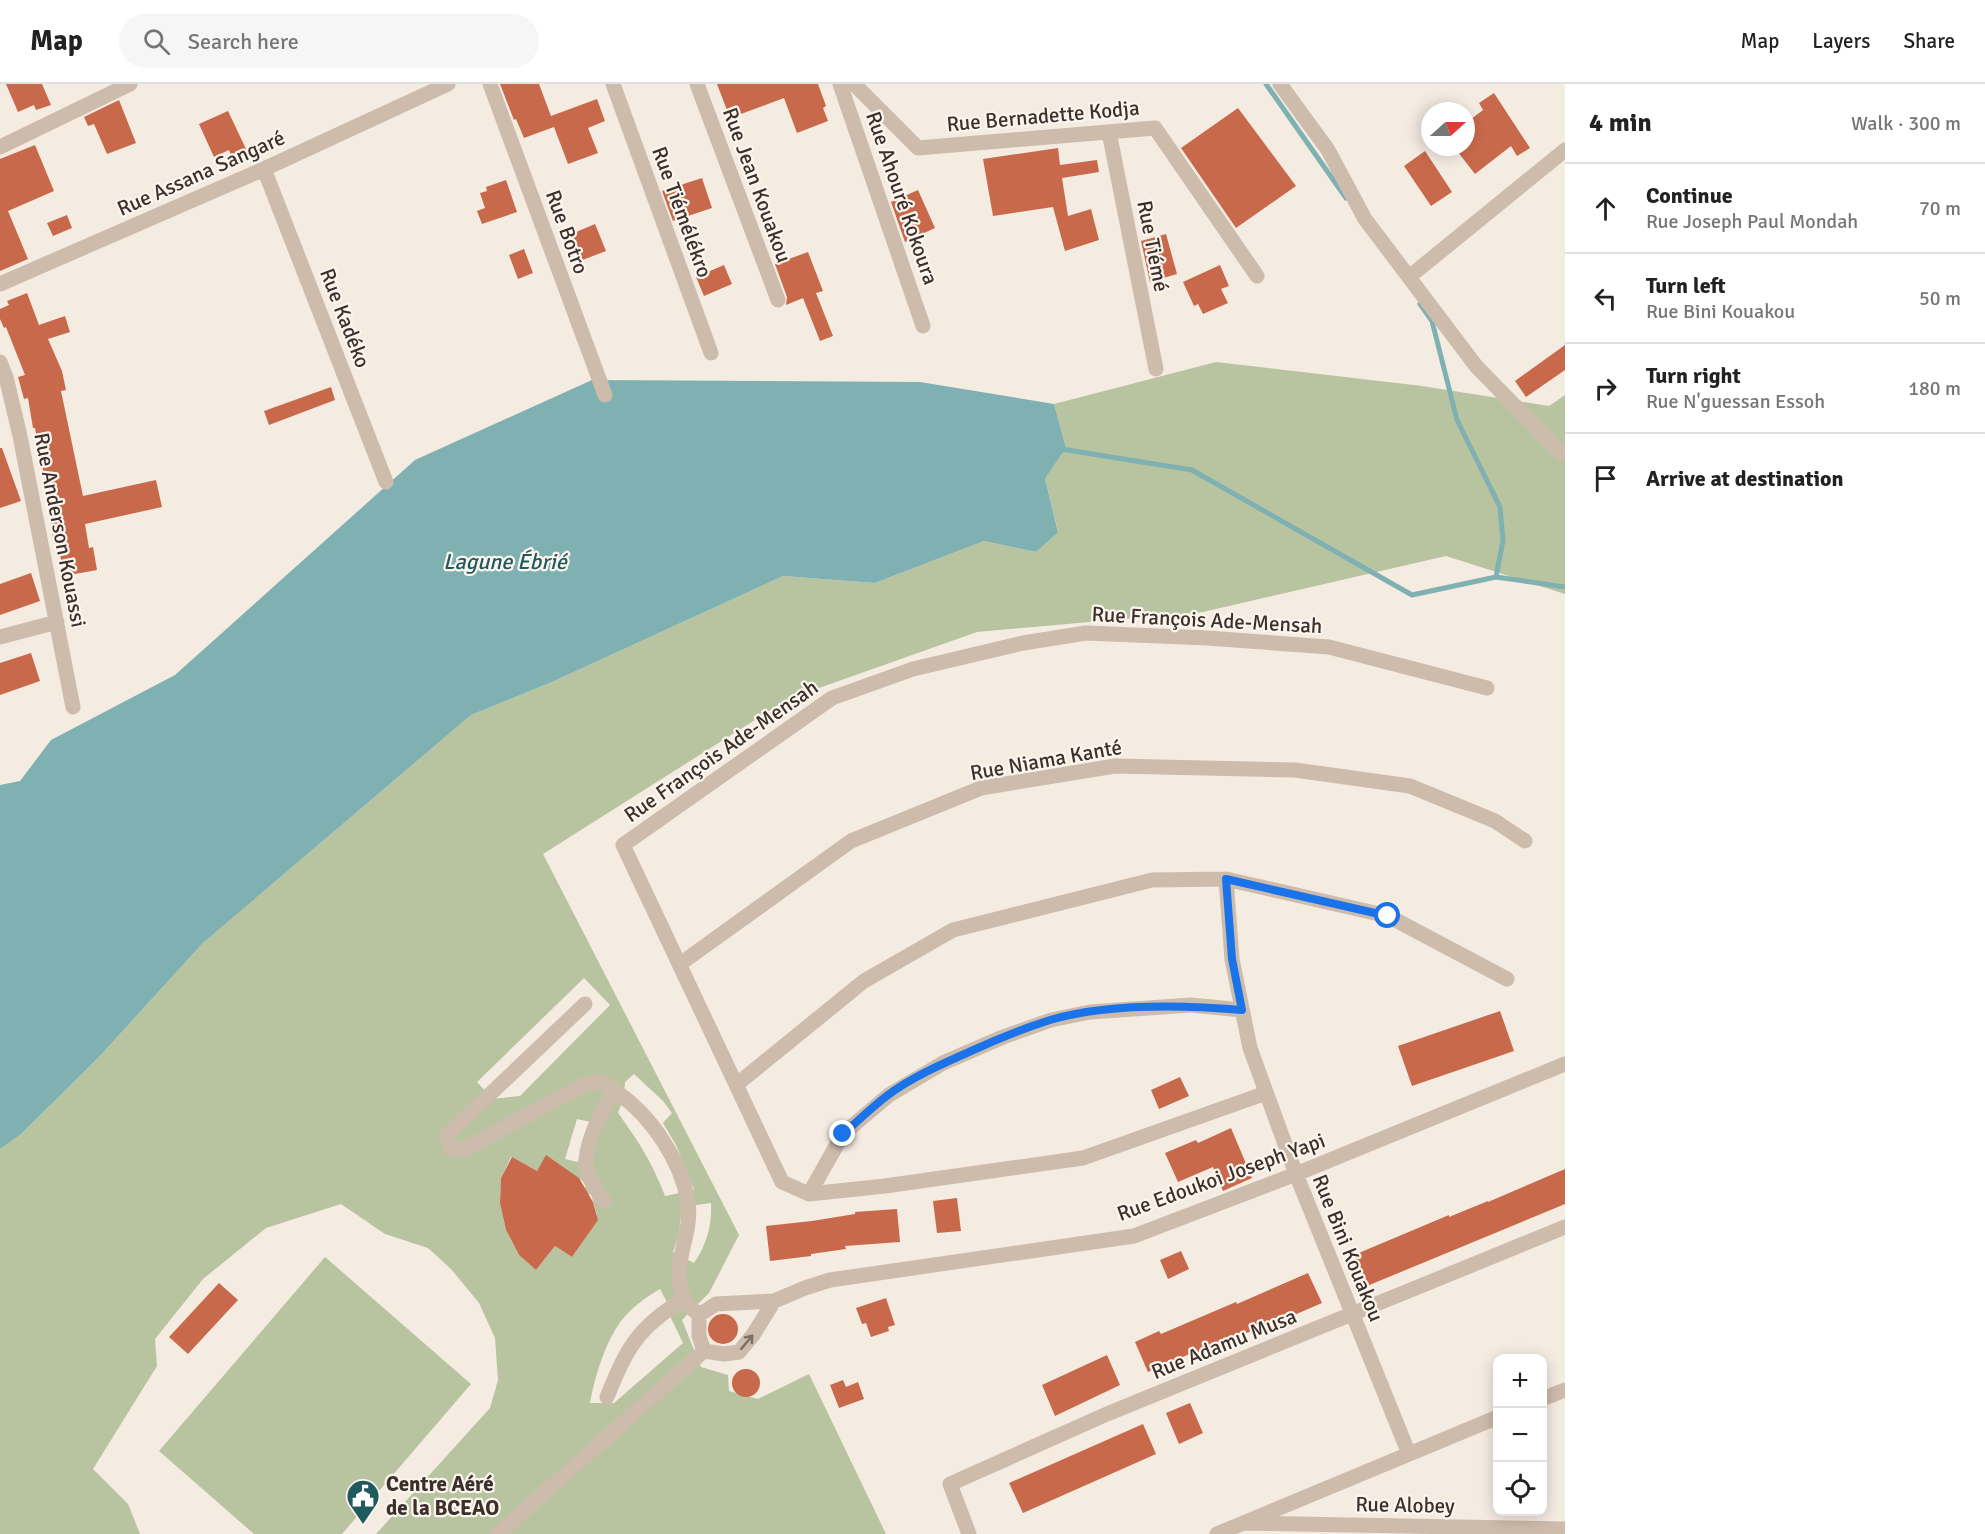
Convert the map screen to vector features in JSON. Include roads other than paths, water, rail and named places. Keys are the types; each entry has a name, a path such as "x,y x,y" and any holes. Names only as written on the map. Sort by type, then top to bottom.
{"street":[{"path":"0,147 99,91 130,84"},
{"name":"Rue Assana Sangaré","path":"0,284 264,170 418,91 448,84"},
{"name":"Rue Botro","path":"490,84 604,395"},
{"name":"Rue Tiémélékro","path":"613,84 711,353"},
{"name":"Rue Jean Kouakou","path":"697,84 778,300"},
{"name":"Rue Ahouré Kokoura","path":"840,84 923,326"},
{"name":"Rue Bernadette Kodja","path":"854,84 918,148 1155,128 1257,276"},
{"path":"1280,84 1328,150 1365,219 1476,366 1561,453"},
{"name":"Rue Tiémé","path":"1109,132 1156,369"},
{"path":"1409,277 1565,150"},
{"name":"Rue Kadéko","path":"264,170 386,482"},
{"name":"Rue Anderson Kouassi","path":"0,362 43,544 73,707"},
{"path":"0,637 57,622"},
{"name":"Rue François Ade-Mensah","path":"809,1194 782,1182 623,845 832,698 913,669 1023,643 1086,633 1207,638 1329,648 1487,688"},
{"name":"Rue Niama Kanté","path":"680,964 851,841 981,788 1115,766 1295,770 1410,786 1495,821 1525,841"},
{"path":"736,1085 864,981 953,930 1152,880 1226,879 1388,916 1508,979"},
{"name":"Rue Bini Kouakou","path":"1226,879 1232,959 1250,1048 1296,1174 1408,1454"},
{"path":"585,1004 446,1136 450,1148 465,1149 585,1084 599,1082 613,1089 641,1113 659,1136 674,1161 683,1183 689,1205 686,1236 678,1269 684,1299 699,1315 699,1336 704,1351"},
{"path":"809,1194 843,1134 889,1095 943,1063 1003,1037 1051,1020 1090,1012 1191,1005 1242,1010"},
{"name":"Rue Edoukoi Joseph Yapi","path":"699,1315 716,1304 774,1301 830,1280 1134,1236 1296,1174 1565,1064"},
{"path":"604,1201 586,1168 587,1151 613,1089"},
{"path":"809,1194 885,1186 1083,1158 1266,1094"},
{"name":"Rue Adamu Musa","path":"969,1534 950,1484 1107,1414 1565,1227"},
{"path":"607,1397 622,1360 636,1338 654,1320 684,1299"},
{"path":"704,1351 724,1354 739,1352 753,1335 774,1301"},
{"path":"498,1534 704,1351"},
{"path":"1547,1397 1565,1390"},
{"path":"1217,1534 1493,1420"},
{"name":"Rue Alobey","path":"1244,1522 1565,1529"}],"water":[{"name":"Lagune Ébrié","path":"592,380 920,382 1054,404 1066,448 1045,479 1058,532 1036,552 984,541 875,583 783,576 552,682 471,715 203,943 97,1059 20,1135 0,1149 0,785 20,781 51,740 175,675 415,460"}],"waterway":[{"path":"1266,84 1346,198"},
{"path":"1420,304 1432,321 1457,420 1500,507 1503,540 1496,577"},
{"path":"1061,449 1192,470 1412,595 1496,577 1565,587"}],"place":[{"name":"Centre Aéré de la BCEAO","path":"363,1525"}]}
